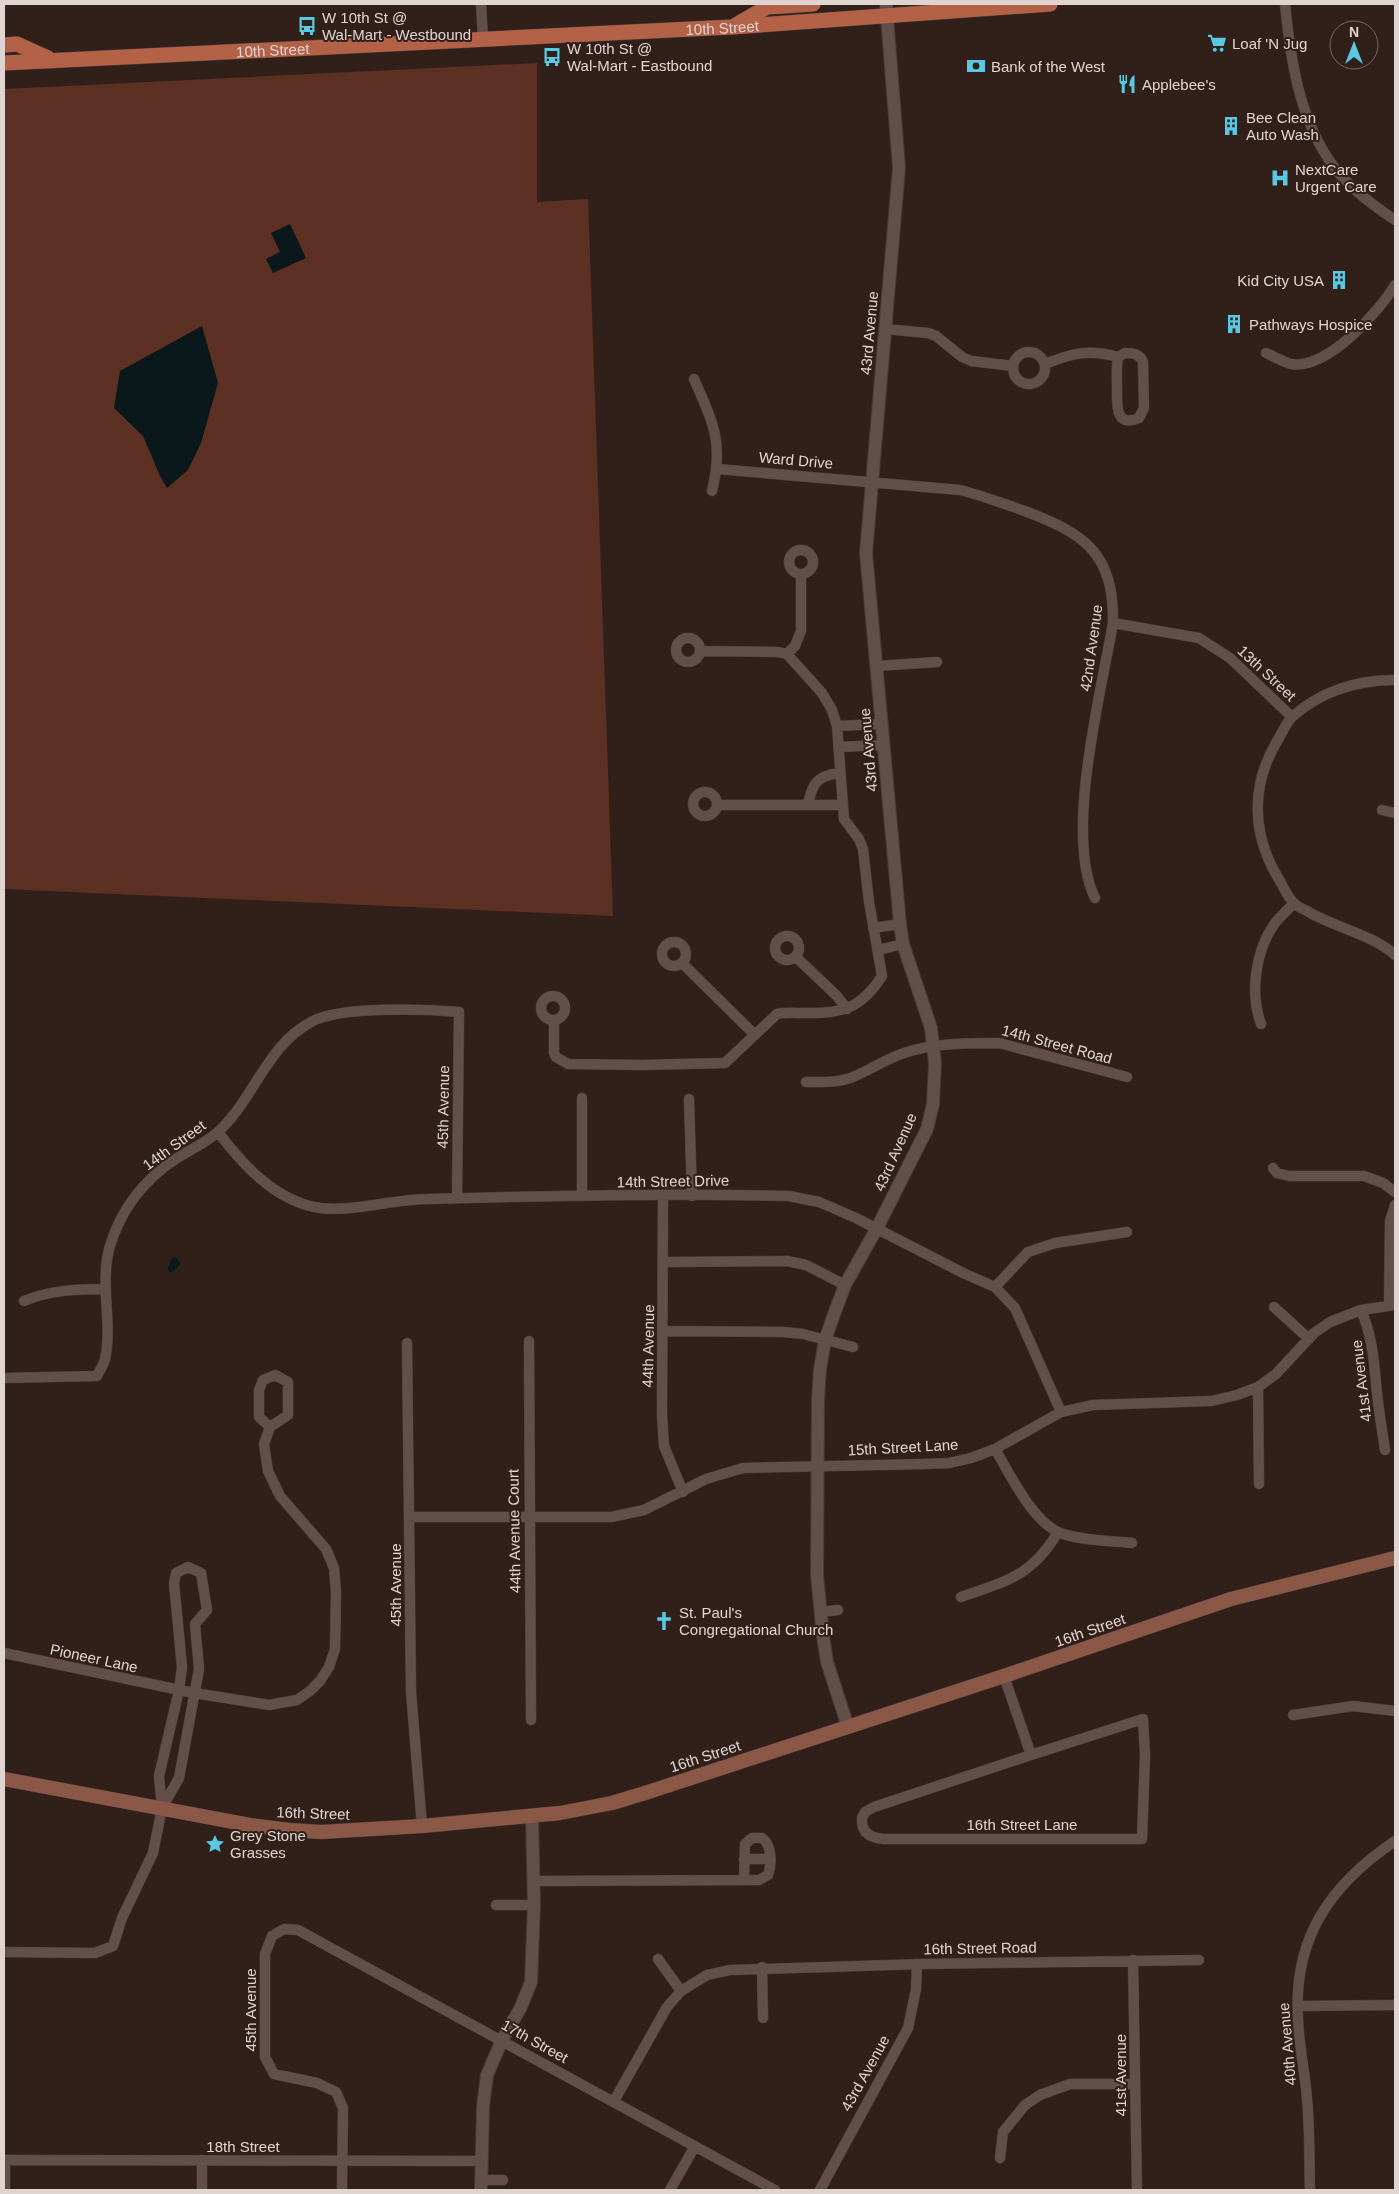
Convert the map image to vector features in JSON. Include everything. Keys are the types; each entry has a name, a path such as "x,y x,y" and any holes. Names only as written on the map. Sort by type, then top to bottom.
{"main road":[{"path":"732,27 767,7 813,4"},
{"name":"10th Street","path":"4,63 732,27 886,10 1050,4"},
{"path":"4,45 17,44 52,60"},
{"name":"16th Street","path":"4,1780 288,1830 321,1832 422,1826 532,1816 612,1803 1004,1676 1231,1599 1395,1558"}],"street":[{"path":"481,4 484,39"},
{"path":"1285,4 1296,77 1306,114 1317,139 1344,179 1367,200 1395,220"},
{"name":"43rd Avenue","path":"848,1726 827,1662 817,1575 818,1400 825,1340 845,1286 877,1228 927,1129 933,1104 935,1080 934,1047 931,1028 903,944 900,924 866,553 899,168 886,10"},
{"path":"1266,352 1291,364 1312,361 1331,352 1391,303 1395,285"},
{"path":"885,329 928,333 936,336 962,357 971,361 1013,366"},
{"path":"1028,352 1038,355 1045,364 1044,374 1038,382 1028,384 1018,380 1015,376 1013,366 1018,357 1028,352"},
{"path":"1045,364 1070,354 1102,352 1118,357 1125,353 1140,356 1143,362 1144,408 1139,418 1134,420 1125,420 1117,410 1118,357"},
{"path":"694,379 713,421 716,435 718,456 712,491"},
{"name":"Ward Drive","path":"717,469 872,482"},
{"name":"42nd Avenue","path":"872,482 960,490 977,494 1070,530 1089,544 1101,561 1111,586 1113,623 1086,781 1084,852 1086,871 1095,898"},
{"path":"787,654 796,646 801,631 801,574"},
{"name":"13th Street","path":"1113,623 1199,638 1230,658 1292,717 1313,701 1335,690 1356,684 1395,680"},
{"path":"554,1020 554,1053 556,1057 568,1064 725,1063 777,1014 830,1014 847,1009 857,1003 882,976 873,928 863,849 856,834 844,819 839,773 837,726 832,710 822,693 787,654 778,652 700,650"},
{"path":"877,666 937,662"},
{"path":"1292,717 1271,749 1262,770 1258,814 1263,849 1294,903 1337,927 1377,943 1395,955"},
{"path":"837,726 882,724"},
{"path":"839,747 883,745"},
{"path":"808,805 810,791 818,780 823,776 839,773"},
{"path":"718,805 842,805"},
{"path":"1382,810 1395,813"},
{"path":"1261,1024 1257,1012 1258,960 1263,943 1274,924 1294,903"},
{"path":"873,928 900,924"},
{"path":"878,950 903,944"},
{"path":"796,957 836,995 847,1009"},
{"path":"682,963 755,1035"},
{"name":"14th Street","path":"4,1378 97,1376 105,1360 108,1324 106,1289 110,1247 125,1211 138,1192 168,1164 218,1132 245,1100 276,1051 293,1033 314,1020 338,1013 445,1011 459,1012 459,1017"},
{"name":"45th Avenue","path":"457,1198 459,1017"},
{"name":"14th Street Road","path":"806,1082 840,1081 854,1077 906,1052 934,1047 999,1043 1127,1077"},
{"path":"582,1098 582,1196"},
{"path":"689,1099 692,1196"},
{"name":"14th Street Drive","path":"218,1132 255,1174 278,1193 314,1207 342,1208 413,1199 582,1196 789,1196 820,1202 877,1228 927,1255 995,1287 1015,1308 1062,1412"},
{"path":"1273,1168 1277,1173 1289,1176 1364,1176 1384,1183 1395,1192"},
{"name":"44th Avenue","path":"663,1196 662,1415 664,1446 683,1492"},
{"path":"1392,1305 1390,1221 1395,1205"},
{"path":"995,1287 1028,1252 1055,1243 1127,1232"},
{"path":"664,1262 787,1261 806,1266 845,1286"},
{"path":"24,1301 36,1296 70,1289 106,1289"},
{"name":"15th Street Lane","path":"410,1517 611,1517 633,1514 683,1492 712,1476 743,1468 949,1463 971,1458 995,1449 1062,1412 1093,1405 1211,1401 1238,1395 1258,1387 1276,1374 1309,1339 1330,1322 1361,1310 1392,1305"},
{"path":"1274,1307 1309,1339"},
{"name":"41st Avenue","path":"1361,1310 1369,1328 1386,1450"},
{"path":"662,1331 784,1332 803,1334 853,1347"},
{"name":"44th Avenue Court","path":"529,1341 531,1720"},
{"name":"45th Avenue","path":"407,1343 411,1692 422,1826"},
{"path":"275,1375 288,1382 288,1415 270,1427 259,1417 259,1390 263,1380 275,1375"},
{"path":"1258,1387 1259,1484"},
{"name":"Pioneer Lane","path":"4,1653 194,1694 269,1705 296,1700 320,1681 329,1667 335,1649 336,1592 334,1568 326,1549 280,1496 272,1483 265,1458 264,1444 270,1427"},
{"path":"995,1449 1032,1508 1058,1532 1086,1538 1132,1542"},
{"path":"961,1597 1004,1582 1038,1562 1048,1550 1058,1532"},
{"path":"4,1952 95,1953 113,1946 122,1918 153,1853 162,1808 159,1776 179,1690 182,1667 174,1583 176,1573 188,1567 200,1573 207,1610 195,1624 199,1669 179,1778 162,1808"},
{"path":"820,1612 838,1610"},
{"path":"178,1625 195,1624"},
{"path":"1004,1676 1031,1755"},
{"path":"1293,1715 1353,1706 1395,1711"},
{"name":"16th Street Lane","path":"1143,1719 1145,1755 1142,1839 884,1839 874,1838 864,1830 862,1818 865,1812 874,1807 1031,1755 1143,1719"},
{"path":"502,2180 481,2185 484,2089 487,2075 502,2040 521,2007 531,1982 534,1905 532,1816"},
{"path":"533,1881 744,1880 764,1878 769,1871 770,1859 769,1844 762,1838 752,1838 745,1844 744,1880"},
{"name":"40th Avenue","path":"1310,2190 1308,2098 1298,2006 1300,1975 1307,1944 1324,1908 1353,1872 1395,1841"},
{"path":"744,1859 770,1859"},
{"path":"496,1905 534,1905"},
{"name":"17th Street","path":"278,1933 284,1929 298,1930 775,2190"},
{"name":"45th Avenue","path":"278,1933 272,1936 266,1954 265,2057 274,2074 317,2083 336,2092 343,2108 342,2190"},
{"path":"658,1959 681,1991"},
{"name":"41st Avenue","path":"1133,1960 1137,2190"},
{"name":"16th Street Road","path":"614,2101 667,2007 681,1991 707,1975 730,1970 762,1967 1199,1960"},
{"name":"43rd Avenue","path":"820,2190 908,2028 916,1989 917,1964"},
{"path":"762,1967 763,2018"},
{"path":"1298,2006 1395,2005"},
{"path":"1000,2158 1003,2132 1025,2105 1040,2095 1070,2084 1135,2084"},
{"path":"670,2190 695,2146"},
{"path":"5,2160 5,2190"},
{"name":"18th Street","path":"5,2160 482,2161"},
{"path":"202,2160 202,2190"}],"shaded area":[{"path":"537,63 537,202 588,199 613,916 4,889 4,89"},
{"path":"290,224 306,258 273,273 266,259 280,252 271,233"},
{"path":"202,326 218,383 201,443 188,470 167,488 143,436 114,408 120,371"},
{"path":"176,1257 181,1264 172,1272 169,1272 168,1268 172,1258"}],"place":[{"name":"W 10th St @ Wal-Mart - Westbound","path":"307,26"},
{"name":"Loaf 'N Jug","path":"1217,43"},
{"name":"W 10th St @ Wal-Mart - Eastbound","path":"552,57"},
{"name":"Bank of the West","path":"976,66"},
{"name":"Applebee's","path":"1127,84"},
{"name":"Bee Clean Auto Wash","path":"1231,126"},
{"name":"NextCare Urgent Care","path":"1280,178"},
{"name":"Kid City USA","path":"1339,280"},
{"name":"Pathways Hospice","path":"1234,324"},
{"name":"St. Paul's Congregational Church","path":"664,1621"},
{"name":"Grey Stone Grasses","path":"215,1844"}]}
